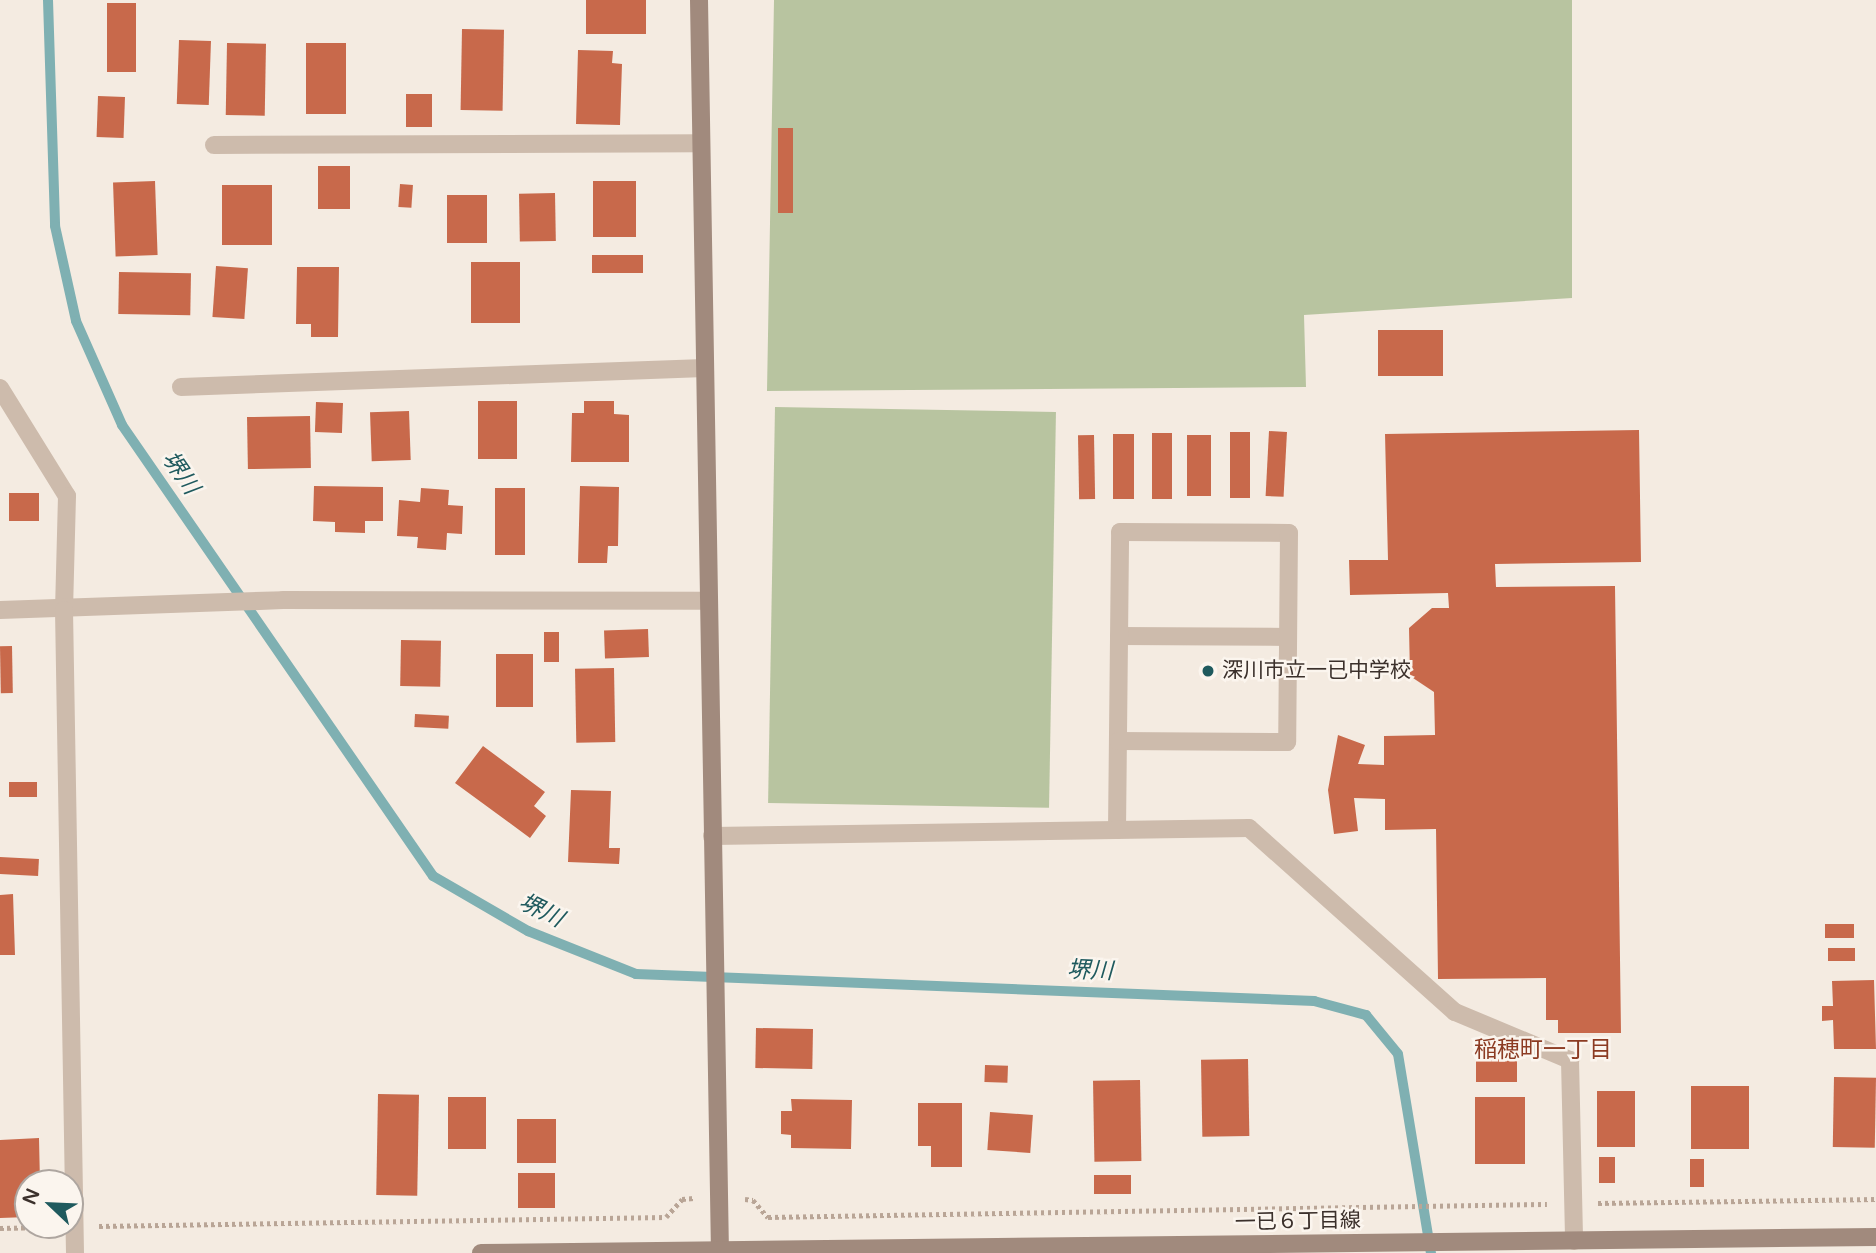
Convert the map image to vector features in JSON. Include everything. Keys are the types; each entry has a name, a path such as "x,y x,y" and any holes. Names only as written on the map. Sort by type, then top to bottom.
{"street":[{"path":"699,0 712,942 720,1252"},
{"path":"214,145 701,143"},
{"path":"181,387 705,368"},
{"path":"0,388 67,496 64,610 75,1253"},
{"path":"1117,830 1120,532 1289,533 1287,742 1118,741"},
{"path":"0,610 64,610 283,600 708,601"},
{"path":"1119,636 1287,637"},
{"path":"712,836 1249,828 1455,1012 1570,1060 1574,1241"},
{"name":"一已６丁目線","path":"481,1253 1249,1249 1392,1242 1876,1237"}],"path":[{"path":"1392,1207 1876,1199"}],"green space":[{"path":"774,0 1572,0 1572,298 1304,315 1306,387 767,391"},
{"path":"775,407 1056,412 1049,808 768,803"}],"building":[{"path":"586,0 646,0 646,34 586,34"},
{"path":"107,3 136,3 136,72 107,72"},
{"path":"462,29 504,30 503,111 461,110"},
{"path":"179,40 211,41 209,105 177,104"},
{"path":"227,43 266,44 265,116 226,115"},
{"path":"306,43 346,43 346,114 306,114"},
{"path":"578,50 613,51 612,63 622,64 620,125 576,124"},
{"path":"406,94 432,94 432,127 406,127"},
{"path":"98,96 125,97 124,138 97,137"},
{"path":"778,128 793,128 793,213 778,213"},
{"path":"318,166 350,166 350,209 318,209"},
{"path":"155,181 158,255 116,256 113,182"},
{"path":"593,181 636,181 636,237 593,237"},
{"path":"400,184 413,185 411,208 398,207"},
{"path":"222,185 272,185 272,245 222,245"},
{"path":"555,193 556,241 520,242 519,194"},
{"path":"447,195 487,195 487,243 447,243"},
{"path":"592,255 643,255 643,273 592,273"},
{"path":"471,262 520,262 520,323 471,323"},
{"path":"216,266 248,268 244,319 212,317"},
{"path":"297,267 339,267 338,337 311,337 311,324 296,324"},
{"path":"119,272 191,273 190,315 118,314"},
{"path":"1378,330 1443,330 1443,376 1378,376"},
{"path":"478,401 517,401 517,459 478,459"},
{"path":"584,401 614,401 614,414 629,415 629,462 571,462 572,413 584,413"},
{"path":"316,402 343,403 342,433 315,432"},
{"path":"409,411 411,460 372,461 370,412"},
{"path":"310,416 311,468 248,469 247,417"},
{"path":"1639,430 1641,562 1495,564 1496,587 1615,586 1621,1033 1558,1033 1558,1020 1546,1020 1546,978 1438,979 1436,829 1385,830 1385,799 1354,798 1358,831 1334,834 1328,790 1338,735 1365,745 1358,764 1384,765 1384,736 1435,735 1434,692 1410,676 1409,628 1432,608 1449,608 1448,593 1350,595 1349,560 1388,560 1385,434"},
{"path":"1269,431 1287,432 1284,497 1266,496"},
{"path":"1230,432 1250,432 1250,498 1230,498"},
{"path":"1152,433 1172,433 1172,499 1152,499"},
{"path":"1113,434 1134,434 1134,499 1113,499"},
{"path":"1078,435 1094,435 1095,499 1079,499"},
{"path":"1187,435 1211,435 1211,496 1187,496"},
{"path":"314,486 383,487 383,521 365,521 365,533 335,532 335,522 313,521"},
{"path":"580,486 619,487 618,546 608,546 607,563 578,563"},
{"path":"421,488 449,490 448,505 463,506 462,534 447,533 446,550 417,548 418,537 397,536 399,500 420,502"},
{"path":"495,488 525,488 525,555 495,555"},
{"path":"9,493 39,493 39,521 9,521"},
{"path":"648,629 649,657 605,659 604,631"},
{"path":"544,632 559,632 559,662 544,662"},
{"path":"401,640 441,641 440,687 400,686"},
{"path":"0,646 12,646 13,693 1,693"},
{"path":"496,654 533,654 533,707 496,707"},
{"path":"614,668 615,742 576,743 575,669"},
{"path":"415,714 449,716 448,729 414,727"},
{"path":"483,746 545,792 534,806 546,816 530,838 455,783"},
{"path":"9,782 37,782 37,797 9,797"},
{"path":"571,790 611,791 609,848 620,848 619,864 568,862"},
{"path":"0,857 39,859 38,876 0,874"},
{"path":"13,894 15,955 0,955 0,895"},
{"path":"1825,924 1854,924 1854,938 1825,938"},
{"path":"1828,948 1855,948 1855,961 1828,961"},
{"path":"1874,980 1876,1049 1834,1049 1833,1020 1822,1021 1822,1006 1833,1006 1832,981"},
{"path":"756,1028 813,1029 812,1069 755,1068"},
{"path":"1476,1055 1517,1055 1517,1082 1476,1082"},
{"path":"1248,1059 1249,1136 1202,1137 1201,1060"},
{"path":"985,1065 1008,1066 1007,1083 984,1082"},
{"path":"1834,1077 1876,1078 1875,1148 1833,1147"},
{"path":"1140,1080 1141,1161 1094,1162 1093,1081"},
{"path":"1691,1086 1749,1086 1749,1149 1691,1149"},
{"path":"1597,1091 1635,1091 1635,1147 1597,1147"},
{"path":"378,1094 419,1095 417,1196 376,1195"},
{"path":"448,1097 486,1097 486,1149 448,1149"},
{"path":"1475,1097 1525,1097 1525,1164 1475,1164"},
{"path":"791,1099 852,1100 851,1149 791,1148 791,1135 781,1134 781,1111 792,1111"},
{"path":"918,1103 962,1103 962,1167 931,1167 931,1146 918,1146"},
{"path":"990,1112 1033,1115 1030,1153 987,1150"},
{"path":"517,1119 556,1119 556,1163 517,1163"},
{"path":"39,1138 40,1169 14,1169 14,1218 0,1218 0,1140"},
{"path":"1599,1157 1615,1157 1615,1183 1599,1183"},
{"path":"1690,1159 1704,1159 1704,1187 1690,1187"},
{"path":"518,1173 555,1173 555,1208 518,1208"},
{"path":"1094,1175 1131,1175 1131,1194 1094,1194"}],"waterway":[{"name":"堺川","path":"48,0 55,226 76,321 122,425 433,876 528,931 636,974 1314,1001 1366,1015 1398,1054 1431,1253"}],"place":[{"name":"深川市立一已中学校","path":"1208,671"}],"district":[{"name":"稲穂町一丁目","path":"1543,1050"}]}
